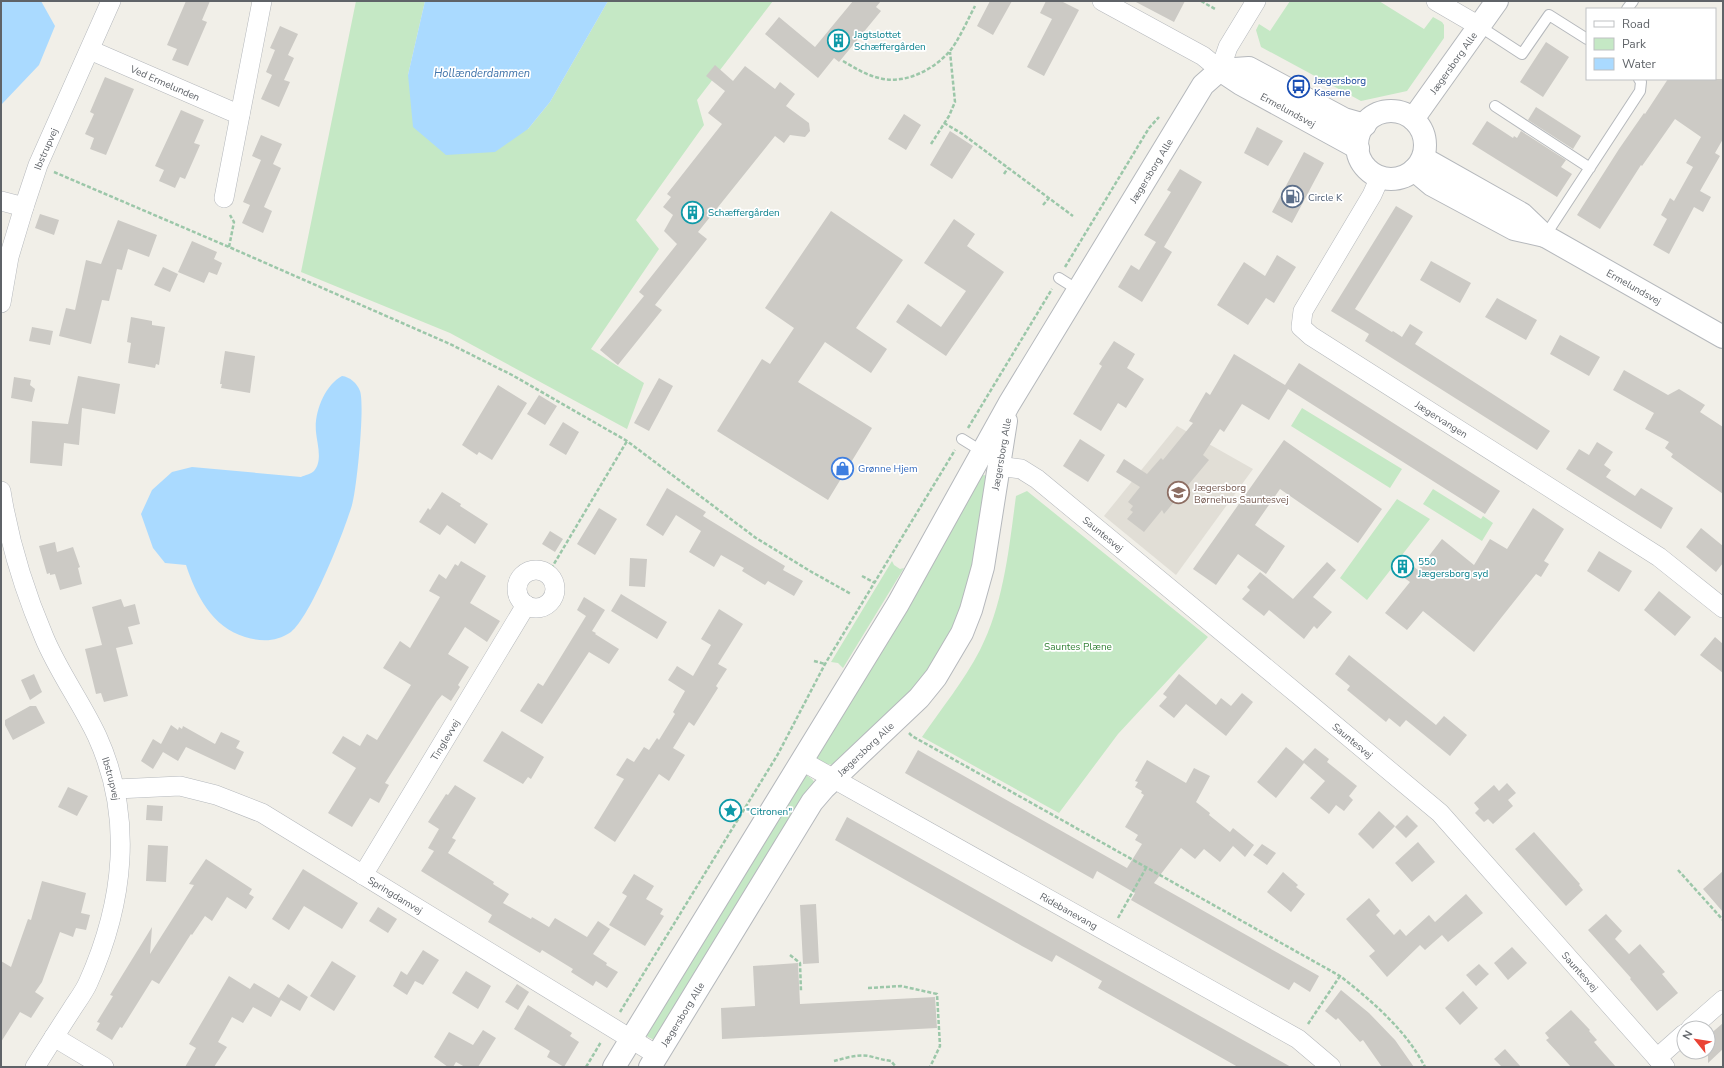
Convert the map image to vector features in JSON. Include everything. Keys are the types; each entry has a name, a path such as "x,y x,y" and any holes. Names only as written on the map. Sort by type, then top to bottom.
{"street":[{"name":"Ibstrupvej","path":"1,303 10,257 38,165 90,50 110,1"},
{"path":"224,198 262,1"},
{"name":"Ermelundsvej","path":"1102,1 1202,56 1241,84 1358,148"},
{"path":"1220,70 1228,47 1256,1"},
{"name":"Jægersborg Alle","path":"1436,1 1479,26"},
{"name":"Jægersborg Alle","path":"1413,119 1497,1"},
{"name":"Ved Ermelunden","path":"90,50 240,115"},
{"name":"Ermelundsvej","path":"1220,70 1249,68 1344,119 1365,124"},
{"name":"Jægersborg Alle","path":"614,1067 898,604 990,459 1009,404 1196,94 1207,80 1220,70"},
{"path":"1388,112 1399,112 1413,119 1421,129 1425,145 1418,164 1400,178 1388,179 1380,177 1366,168 1361,160 1358,148 1359,135 1365,124 1373,117 1388,112"},
{"name":"Ermelundsvej","path":"1418,164 1522,214 1545,236 1723,337"},
{"name":"Jægervangen","path":"1380,177 1372,195 1303,311 1301,326 1311,336 1659,557 1723,608"},
{"path":"1,201 24,207"},
{"name":"Jægersborg Alle","path":"654,1061 812,802 919,698 936,676 962,633 971,610 983,567 990,459"},
{"name":"Sauntesvej","path":"990,459 1021,469 1037,479 1440,814 1661,1063"},
{"name":"Ibstrupvej","path":"1,491 5,517 23,582 44,638 97,736 116,789 122,846 117,893 106,940 88,984 35,1067"},
{"path":"541,570 548,574 554,585 554,595 548,603 540,607 526,605 520,599 517,590 521,577 527,572 541,570"},
{"name":"Tinglevvej","path":"364,875 526,605"},
{"name":"Ridebanevang","path":"802,761 833,780 1298,1039 1331,1067"},
{"name":"Springdamvej","path":"116,789 180,786 216,795 262,813 631,1039 654,1061"},
{"path":"1700,1020 1723,1000"},
{"path":"54,1037 104,1067"},
{"path":"1661,1063 1676,1044"}],"lane":[{"path":"1479,26 1522,54 1549,15 1586,38"},
{"path":"1545,236 1640,91 1641,82 1640,80"},
{"path":"1495,106 1590,168"},
{"path":"1059,278 1078,290"},
{"path":"962,439 990,459"}],"path":[{"path":"1201,1 1215,9"},
{"path":"843,61 862,72 881,79 899,80 917,74 932,67 950,51 975,6"},
{"path":"931,144 955,102 950,51"},
{"path":"944,123 961,133 1073,216"},
{"path":"586,1067 778,754 826,664 1149,128"},
{"path":"38,165 230,247 450,344 512,375 627,442 756,538 851,594"},
{"path":"1004,174 1008,168"},
{"path":"224,198 226,210 234,222 230,247"},
{"path":"1044,205 1049,198"},
{"path":"548,574 627,442"},
{"path":"862,576 875,583"},
{"path":"814,661 826,664"},
{"path":"897,720 912,736 1340,976 1368,998 1402,1033 1425,1067"},
{"path":"1109,934 1146,868"},
{"path":"1678,870 1723,920"},
{"path":"790,955 800,963 801,991"},
{"path":"1298,1039 1340,976"},
{"path":"868,988 901,986 937,994 940,1046 930,1067"},
{"path":"834,1061 850,1057 868,1056 891,1061 896,1067"}],"shaded area":[{"name":"Jægersborg Børnehus Sauntesvej","path":"1177,426 1253,469 1176,575 1104,516"}],"green space":[{"path":"356,1 425,1 408,75 528,129 550,102 608,1 773,1 697,100 704,125 636,220 659,249 591,349 644,383 627,429 450,333 301,272"},
{"path":"1290,1 1379,1 1424,29 1433,17 1442,22 1444,25 1444,38 1407,91 1361,101 1261,47 1256,30 1259,24 1270,31"},
{"path":"1302,408 1402,469 1390,488 1291,426"},
{"path":"984,475 987,476 973,587 934,669 840,764 829,765 820,761 814,757 980,477"},
{"path":"1433,489 1481,519 1483,516 1493,523 1482,541 1423,504"},
{"name":"Sauntes Plæne","path":"1027,491 1208,637 1118,734 1059,813 922,737 967,673 988,632 995,613 1004,575 1016,496"},
{"path":"1397,499 1430,519 1367,600 1340,578"},
{"path":"892,561 894,565 900,569 904,568 843,668 838,663 831,662"},
{"path":"805,774 815,783 654,1040 648,1037 645,1034"}],"water":[{"path":"1,1 41,1 55,26 39,65 1,105"},
{"name":"Hollænderdammen","path":"425,1 608,1 550,102 528,129 495,152 446,155 413,127 408,75"},
{"path":"342,376 350,379 359,388 362,412 360,447 354,496 342,534 317,592 299,623 291,632 280,638 269,640 257,640 245,637 223,626 214,618 200,598 186,565 165,563 153,548 141,514 152,490 172,472 192,467 301,477 313,472 317,467 319,457 316,424 319,408 330,386"}],"building":[{"path":"186,1 210,1 202,20 207,22 188,66 172,60 177,49 167,45"},
{"name":"Jagtslottet Schæffergården","path":"853,1 881,1 876,7 881,11 839,62 834,58 818,78 765,34 779,17 815,47"},
{"path":"990,1 1012,1 993,35 977,26"},
{"path":"1046,1 1061,1 1079,10 1044,76 1027,67 1052,19 1040,13"},
{"path":"1134,1 1185,1 1174,22"},
{"path":"280,26 298,34 288,55 294,58 284,80 290,82 279,107 261,99 272,75 266,72 275,50 270,48"},
{"path":"1546,42 1569,57 1543,97 1520,82"},
{"name":"Schæffergården","path":"715,65 733,81 745,66 775,89 780,82 795,94 786,106 809,123 810,131 805,137 790,135 784,143 775,136 698,232 707,239 655,305 662,310 618,365 600,350 644,296 639,292 677,244 664,231 673,215 663,207 671,197 667,194 722,124 708,113 725,91 706,76"},
{"path":"105,77 134,89 106,155 90,149 94,138 85,134 94,114 90,112"},
{"path":"1723,79 1723,139 1715,153 1720,156 1700,191 1711,197 1703,212 1694,207 1669,254 1653,245 1667,219 1661,215 1670,198 1674,201 1693,167 1686,163 1701,137 1675,119 1642,166 1641,165 1600,229 1577,215 1619,149 1644,113 1645,114 1667,80"},
{"path":"1536,107 1581,136 1573,149 1528,120"},
{"path":"181,110 204,120 194,143 200,145 185,179 180,177 175,188 159,181 164,170 155,166"},
{"path":"904,114 921,125 906,150 888,139"},
{"path":"1487,121 1513,138 1514,136 1517,138 1521,131 1566,160 1561,167 1572,174 1557,197 1472,144"},
{"path":"1257,127 1283,141 1268,166 1244,153"},
{"path":"950,131 973,146 952,179 930,165"},
{"path":"261,135 282,144 273,164 281,168 264,207 272,211 263,233 242,223 250,205 243,202 261,160 252,156"},
{"path":"1304,152 1324,163 1292,223 1272,212"},
{"path":"1180,169 1202,182 1164,247 1172,252 1142,302 1118,287 1131,265 1139,270 1156,242 1144,235 1171,192 1167,190"},
{"path":"1396,206 1413,216 1355,309 1402,337 1410,324 1423,332 1415,344 1550,431 1537,450 1365,341 1369,334 1331,311"},
{"path":"831,211 903,260 856,328 887,349 871,373 825,342 798,382 872,428 828,500 717,431 762,359 770,364 794,328 765,308"},
{"path":"40,214 59,220 54,235 35,228"},
{"path":"954,219 975,234 967,246 1004,272 946,356 896,322 908,304 941,327 966,291 924,263"},
{"path":"118,220 157,235 149,257 128,249 122,270 117,269 109,301 102,300 91,344 59,336 66,308 75,310 86,260 101,264"},
{"path":"192,241 217,252 214,259 222,263 217,275 209,272 204,283 178,272"},
{"path":"1277,255 1296,267 1274,303 1266,298 1248,325 1217,305 1244,262 1265,276"},
{"path":"1431,261 1471,283 1460,303 1420,280"},
{"path":"163,267 178,274 170,292 154,285"},
{"path":"1497,298 1537,320 1526,340 1485,317"},
{"path":"131,317 152,321 152,325 165,327 159,365 156,364 155,368 128,363 131,343 127,342"},
{"path":"32,327 53,331 50,345 29,341"},
{"path":"1560,335 1600,357 1589,376 1550,354"},
{"path":"1114,341 1135,354 1127,368 1144,379 1126,408 1118,403 1101,431 1073,414 1102,366 1099,364"},
{"path":"225,351 255,356 250,393 221,388 222,384 220,384"},
{"path":"1234,354 1285,385 1299,363 1500,491 1485,514 1288,389 1269,420 1242,404 1224,432 1220,429 1203,455 1209,460 1164,514 1162,510 1144,532 1127,519 1133,512 1130,510 1133,506 1128,502 1140,487 1116,472 1124,459 1147,474 1161,458 1163,460 1193,423 1189,421 1206,392 1210,395"},
{"path":"1624,370 1668,395 1679,389 1705,405 1700,412 1723,427 1723,494 1671,457 1673,454 1665,448 1669,442 1645,429 1654,413 1613,390"},
{"path":"78,376 120,384 115,414 82,408 79,445 64,443 62,466 30,463 32,421 68,424"},
{"path":"14,377 31,380 30,385 35,389 32,402 11,398"},
{"path":"659,378 673,386 649,431 634,423"},
{"path":"498,385 527,403 492,460 479,452 477,455 462,445"},
{"path":"539,395 557,406 545,425 527,414"},
{"path":"563,422 579,432 566,455 549,445"},
{"path":"1080,439 1105,455 1088,482 1063,466"},
{"path":"1284,440 1382,509 1358,543 1280,489 1255,525 1285,546 1266,574 1238,554 1216,585 1193,569"},
{"path":"1597,442 1613,452 1604,465 1611,470 1606,477 1635,496 1641,488 1673,508 1661,529 1566,469 1579,449 1589,455"},
{"path":"667,488 706,512 703,516 785,566 783,570 803,581 794,596 768,581 765,585 742,571 744,568 721,555 714,567 689,552 701,531 676,515 663,536 646,525"},
{"path":"442,492 461,504 460,506 488,524 475,544 447,525 440,535 419,522 428,508 430,510"},
{"path":"599,508 617,519 595,555 577,544"},
{"path":"1533,508 1564,529 1544,561 1549,564 1541,577 1536,574 1474,652 1423,611 1407,630 1385,613 1410,582 1395,571 1404,559 1418,570 1442,539 1474,565 1490,539 1507,549"},
{"path":"1701,528 1723,546 1723,563 1716,572 1686,547"},
{"path":"550,531 563,539 555,552 542,544"},
{"path":"55,542 57,552 73,547 80,567 78,568 82,584 60,590 55,574 47,574 39,546"},
{"path":"1599,551 1632,571 1619,592 1587,571"},
{"path":"630,558 647,559 645,587 629,586"},
{"path":"461,561 486,576 470,603 500,621 487,642 465,627 448,654 469,667 458,685 460,687 451,701 442,695 437,701 385,783 389,785 379,803 370,798 352,827 328,813 356,768 332,753 343,736 360,746 367,734 377,740 411,685 383,668 400,641 410,648 440,597 429,591 439,574 446,579 455,564 458,566"},
{"path":"1327,562 1336,570 1313,597 1332,612 1317,629 1314,626 1304,639 1269,610 1264,616 1242,599 1250,590 1247,587 1260,572 1293,599"},
{"path":"1659,591 1691,617 1675,636 1644,610"},
{"path":"621,594 667,622 657,639 611,611"},
{"path":"584,597 605,610 592,631 619,649 609,664 589,652 542,724 520,711 538,683 543,686 586,616 577,610"},
{"path":"121,599 124,607 135,604 140,624 128,627 133,644 116,648 128,696 104,702 101,693 96,694 85,649 102,645 92,607"},
{"path":"719,609 743,624 718,664 727,669 716,686 718,688 694,726 689,722 673,748 685,755 669,781 659,774 615,842 594,828 624,779 616,775 627,758 634,762 644,747 649,750 657,738 659,740 675,714 673,712 685,691 668,680 677,666 693,676 711,645 701,639"},
{"path":"1715,637 1723,644 1723,673 1700,655"},
{"path":"1349,655 1436,725 1444,716 1467,735 1450,756 1406,720 1400,727 1389,718 1386,722 1347,690 1350,686 1335,674"},
{"path":"34,674 42,692 30,700 21,680"},
{"path":"1179,674 1216,705 1221,698 1231,706 1242,693 1253,702 1226,736 1186,704 1174,718 1159,706 1167,697 1163,694"},
{"path":"30,706 36,706 45,723 13,740 5,725 5,720"},
{"path":"171,725 178,730 179,727 182,729 183,726 215,744 221,732 240,741 236,748 244,752 235,770 186,747 178,761 163,752 153,769 141,761 153,739 161,744"},
{"path":"502,731 544,757 531,779 528,777 523,784 483,761"},
{"path":"1286,747 1303,761 1315,748 1329,759 1327,762 1357,786 1349,796 1353,800 1344,811 1336,805 1329,814 1310,798 1325,781 1304,763 1276,798 1257,782"},
{"path":"918,750 1127,868 1142,844 1135,840 1138,835 1125,827 1144,795 1141,793 1142,791 1135,787 1138,782 1135,781 1147,760 1186,783 1194,768 1210,776 1196,802 1230,832 1233,828 1254,845 1245,857 1233,846 1220,862 1204,849 1195,859 1181,848 1154,883 1319,976 1310,992 1294,982 1289,990 1131,900 1135,893 1097,871 1093,879 905,773"},
{"path":"1507,783 1516,793 1508,800 1513,806 1493,824 1488,819 1484,822 1475,813 1479,809 1474,803 1494,785 1499,791"},
{"path":"455,785 476,798 452,838 456,840 448,853 494,882 493,884 509,894 503,903 531,919 532,917 549,927 555,918 587,937 598,921 610,929 593,954 607,963 606,965 618,972 607,988 596,981 593,986 571,972 573,969 542,950 540,953 488,922 492,915 421,871 434,851 428,848 439,829 428,822 446,794 448,795"},
{"path":"68,787 88,796 77,816 58,807"},
{"path":"147,805 163,806 162,821 146,820"},
{"path":"1379,811 1395,826 1373,849 1358,834"},
{"path":"1407,815 1418,826 1406,838 1395,827"},
{"path":"847,817 1291,1067 1238,1067 1098,988 1102,981 1056,955 1052,962 1022,946 835,840"},
{"path":"1534,832 1580,884 1579,885 1583,890 1566,906 1515,849"},
{"path":"1418,842 1435,862 1412,882 1395,863"},
{"path":"1262,844 1276,853 1267,865 1253,855"},
{"path":"148,845 168,846 166,882 146,881"},
{"path":"206,859 252,889 249,894 254,897 246,909 227,897 212,921 205,916 192,935 191,934 159,984 152,980 122,1028 120,1027 112,1040 96,1030 100,1023 97,1022 113,996 110,995 152,927 150,954 194,885 189,884"},
{"path":"303,869 358,903 342,929 304,906 289,930 272,919"},
{"path":"1723,871 1723,912 1703,889"},
{"path":"1283,872 1298,885 1296,887 1305,894 1291,912 1267,892"},
{"path":"634,874 654,886 646,899 663,909 660,914 664,916 645,946 609,925 627,896 622,893"},
{"path":"42,881 86,893 81,913 90,915 86,930 76,928 73,937 60,932 42,982 35,992 44,998 31,1018 20,1012 1,1042 1,961 11,967 28,919 31,920"},
{"path":"1466,894 1483,913 1448,942 1442,935 1425,950 1420,945 1387,977 1369,956 1375,951 1346,919 1369,898 1380,911 1376,915 1394,935 1400,929 1406,936 1429,915 1435,922"},
{"path":"816,904 819,963 803,964 800,905"},
{"path":"378,907 397,919 388,933 369,921"},
{"path":"1606,914 1622,931 1615,939 1629,954 1640,944 1665,972 1662,974 1678,993 1657,1011 1630,979 1631,978 1588,930"},
{"path":"1512,947 1527,963 1508,980 1494,963"},
{"path":"423,950 439,960 423,985 415,981 407,995 393,986 401,971 407,975"},
{"path":"332,961 356,976 334,1011 310,996"},
{"path":"798,963 800,1004 935,997 937,1028 722,1039 721,1008 755,1006 753,966"},
{"path":"1479,964 1489,974 1476,986 1466,975"},
{"path":"466,971 491,986 478,1009 452,993"},
{"path":"229,976 250,989 254,983 279,998 288,984 308,997 300,1011 281,1000 271,1017 253,1007 243,1023 232,1017 218,1042 227,1047 214,1067 185,1067 196,1048 189,1044"},
{"path":"517,984 529,992 518,1010 505,1002"},
{"path":"1341,990 1369,1013 1395,1040 1414,1067 1382,1067 1363,1040 1360,1042 1338,1018 1336,1020 1325,1011"},
{"path":"1463,991 1478,1008 1460,1025 1445,1008"},
{"path":"528,1005 572,1033 570,1036 579,1042 564,1067 547,1057 550,1051 514,1029"},
{"path":"1571,1010 1590,1030 1589,1031 1597,1040 1594,1042 1616,1067 1571,1067 1546,1040 1549,1038 1545,1033"},
{"path":"1723,1023 1723,1049 1716,1056 1716,1029"},
{"path":"483,1030 496,1038 478,1067 465,1067 456,1062 453,1067 448,1067 434,1057 449,1032 473,1045"},
{"path":"1505,1049 1521,1067 1502,1067 1494,1059"}],"place":[{"name":"Jagtslottet Schæffergården","path":"838,40"},
{"name":"Jægersborg Kaserne","path":"1298,86"},
{"name":"Circle K","path":"1293,197"},
{"name":"Schæffergården","path":"692,212"},
{"name":"Grønne Hjem","path":"843,468"},
{"name":"Jægersborg Børnehus Sauntesvej","path":"1179,493"},
{"name":"550 Jægersborg syd","path":"1402,567"},
{"name":"\"Citronen\"","path":"730,811"}]}
